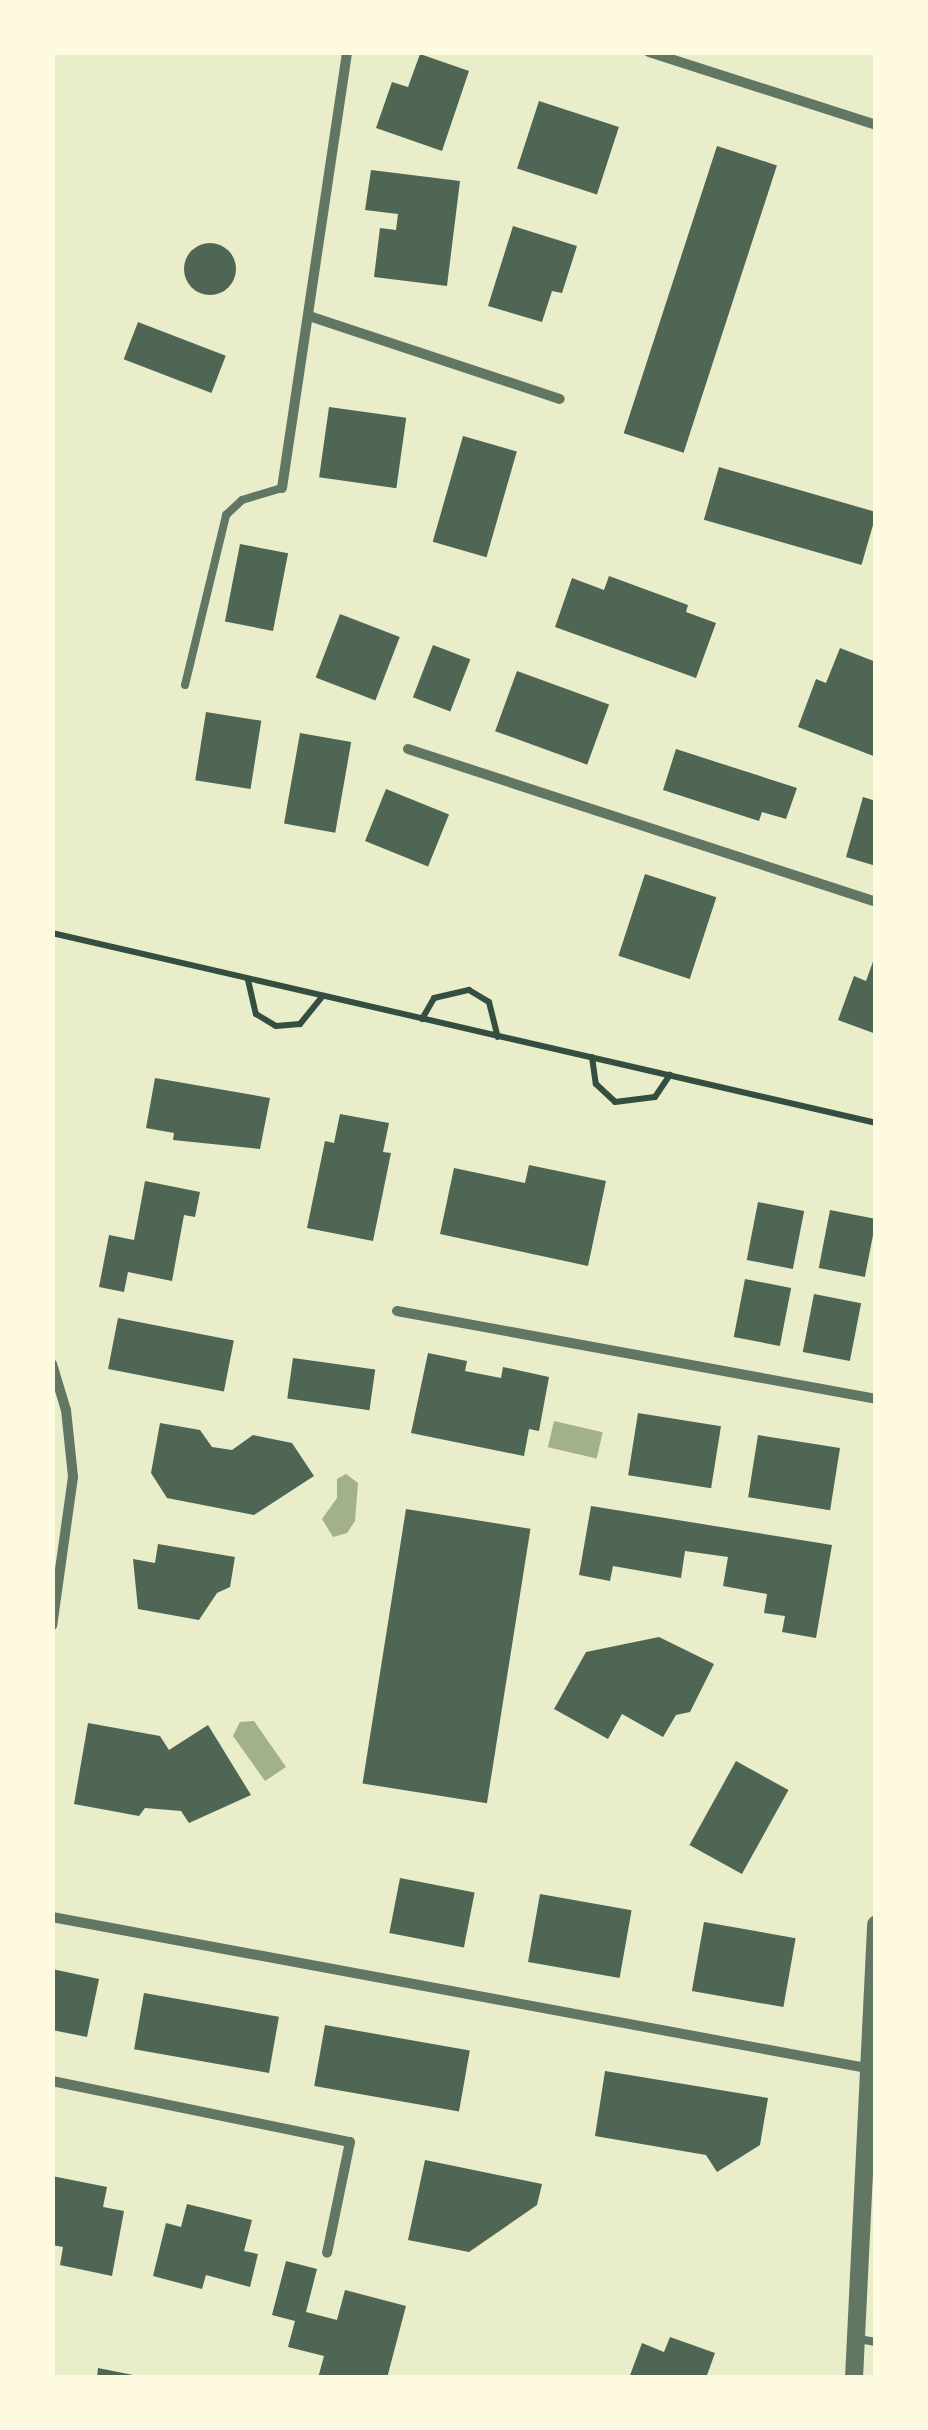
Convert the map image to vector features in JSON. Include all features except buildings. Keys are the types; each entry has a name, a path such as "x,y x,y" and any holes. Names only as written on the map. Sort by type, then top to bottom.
{"street":[{"path":"282,488 347,52"},
{"path":"649,52 876,125"},
{"path":"309,316 560,399"},
{"path":"408,749 876,902"},
{"path":"398,1310 876,1399"},
{"path":"52,1364 66,1410 73,1477 52,1626"},
{"path":"52,1917 867,2068"},
{"path":"854,2378 876,1925"},
{"path":"52,2081 350,2142 326,2254"}],"lane":[{"path":"185,685 226,514 242,500 282,488"},
{"path":"854,2339 876,2342"}],"path":[{"path":"52,933 876,1123"},
{"path":"248,980 256,1014 276,1026 300,1024 322,997"},
{"path":"422,1019 434,998 469,990 490,1002 498,1037"},
{"path":"592,1057 596,1084 616,1102 655,1097 670,1074"}],"shaded area":[{"path":"554,1421 603,1432 597,1459 548,1447"},
{"path":"346,1474 358,1483 355,1521 347,1533 333,1537 322,1519 337,1498 337,1479"},
{"path":"254,1721 286,1767 265,1781 233,1736 240,1722"}]}
